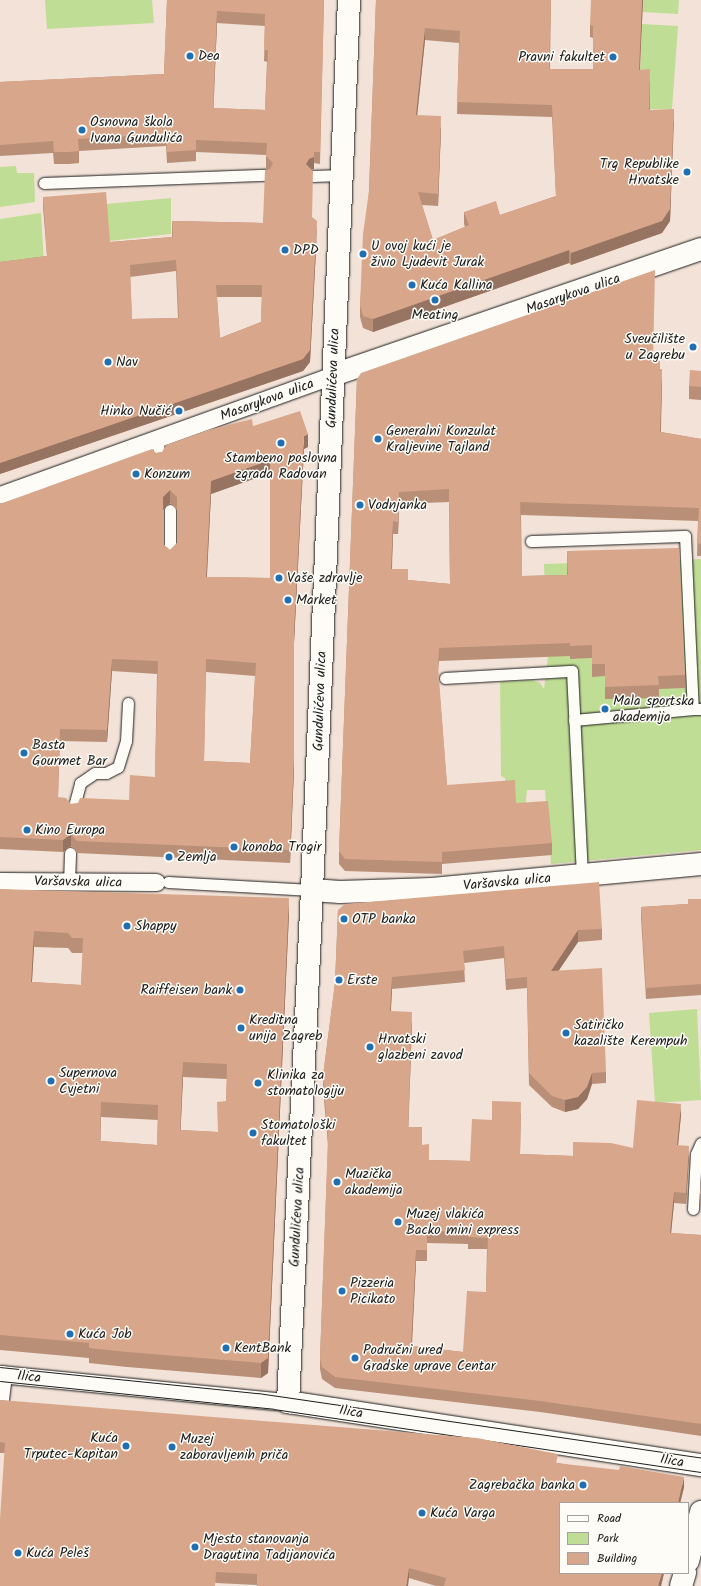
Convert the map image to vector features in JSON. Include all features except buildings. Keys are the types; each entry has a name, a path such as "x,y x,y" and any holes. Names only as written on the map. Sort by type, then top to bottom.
{"street":[{"name":"Gundulićeva ulica","path":"288,1402 312,890 349,0"},
{"name":"Masarykova ulica","path":"0,495 333,375 701,249"},
{"name":"Varšavska ulica","path":"312,890 340,892 432,889 582,876 627,869 701,864"},
{"name":"Varšavska ulica","path":"0,881 69,883 162,882"},
{"name":"Ilica","path":"1,1374 288,1402 701,1465"},
{"path":"0,1399 1,1374"},
{"path":"689,1556 701,1512"},
{"path":"681,1586 684,1574"}],"lane":[{"path":"44,183 266,175"},
{"path":"313,176 342,175"},
{"path":"158,439 159,459"},
{"path":"170,510 170,556"},
{"path":"531,541 685,536 697,709 574,720"},
{"path":"445,678 572,671 582,876"},
{"path":"73,810 80,783 95,773 106,773 118,767 126,741 128,703"},
{"path":"69,883 70,853"},
{"path":"162,882 312,890"},
{"path":"693,1209 696,1154 701,1143"}],"green space":[{"path":"45,0 152,0 154,23 47,29"},
{"path":"643,0 679,0 678,14 643,12"},
{"path":"642,24 678,26 672,109 650,109 640,72"},
{"path":"16,166 17,173 34,173 35,202 0,207 0,167"},
{"path":"171,198 171,234 109,241 106,204"},
{"path":"41,213 44,263 0,272 0,219"},
{"name":"Mala sportska akademija","path":"701,559 701,850 551,864 545,790 527,790 525,808 516,806 505,793 505,778 501,776 500,682 533,680 540,683 544,689 548,657 544,564"},
{"path":"697,1009 701,1100 655,1103 649,1013"}],"tram line":[{"path":"0,1367 258,1393 701,1458"},
{"path":"0,1381 274,1409 701,1472"}],"place":[{"name":"Dea","path":"190,56"},
{"name":"Pravni fakultet","path":"613,57"},
{"name":"Osnovna škola Ivana Gundulića","path":"82,130"},
{"name":"Trg Republike Hrvatske","path":"687,172"},
{"name":"DPD","path":"285,250"},
{"name":"U ovoj kući je živio Ljudevit Jurak","path":"363,254"},
{"name":"Kuća Kallina","path":"412,285"},
{"name":"Meating","path":"435,300"},
{"name":"Sveučilište u Zagrebu","path":"693,347"},
{"name":"Nav","path":"108,362"},
{"name":"Hinko Nučić","path":"179,411"},
{"name":"Generalni Konzulat Kraljevine Tajland","path":"378,439"},
{"name":"Stambeno poslovna zgrada Radovan","path":"281,443"},
{"name":"Konzum","path":"136,474"},
{"name":"Vodnjanka","path":"360,505"},
{"name":"Vaše zdravlje","path":"279,578"},
{"name":"Market","path":"288,600"},
{"name":"Mala sportska akademija","path":"605,709"},
{"name":"Basta Gourmet Bar","path":"24,753"},
{"name":"Kino Europa","path":"27,830"},
{"name":"konoba Trogir","path":"234,847"},
{"name":"Zemlja","path":"169,857"},
{"name":"OTP banka","path":"344,919"},
{"name":"Shappy","path":"127,926"},
{"name":"Erste","path":"339,980"},
{"name":"Raiffeisen bank","path":"240,990"},
{"name":"Kreditna unija Zagreb","path":"241,1028"},
{"name":"Satiričko kazalište Kerempuh","path":"566,1033"},
{"name":"Hrvatski glazbeni zavod","path":"370,1047"},
{"name":"Supernova Cvjetni","path":"51,1081"},
{"name":"Klinika za stomatologiju","path":"258,1083"},
{"name":"Stomatološki fakultet","path":"253,1133"},
{"name":"Muzička akademija","path":"337,1182"},
{"name":"Muzej vlakića Backo mini express","path":"398,1222"},
{"name":"Pizzeria Picikato","path":"342,1291"},
{"name":"Kuća Job","path":"70,1334"},
{"name":"KentBank","path":"226,1348"},
{"name":"Područni ured Gradske uprave Centar","path":"355,1358"},
{"name":"Kuća Trputec-Kapitan","path":"126,1446"},
{"name":"Muzej zaboravljenih priča","path":"172,1447"},
{"name":"Zagrebačka banka","path":"583,1485"},
{"name":"Kuća Varga","path":"422,1513"},
{"name":"Mjesto stanovanja Dragutina Tadijanovića","path":"195,1547"},
{"name":"Kuća Peleš","path":"18,1553"}]}
